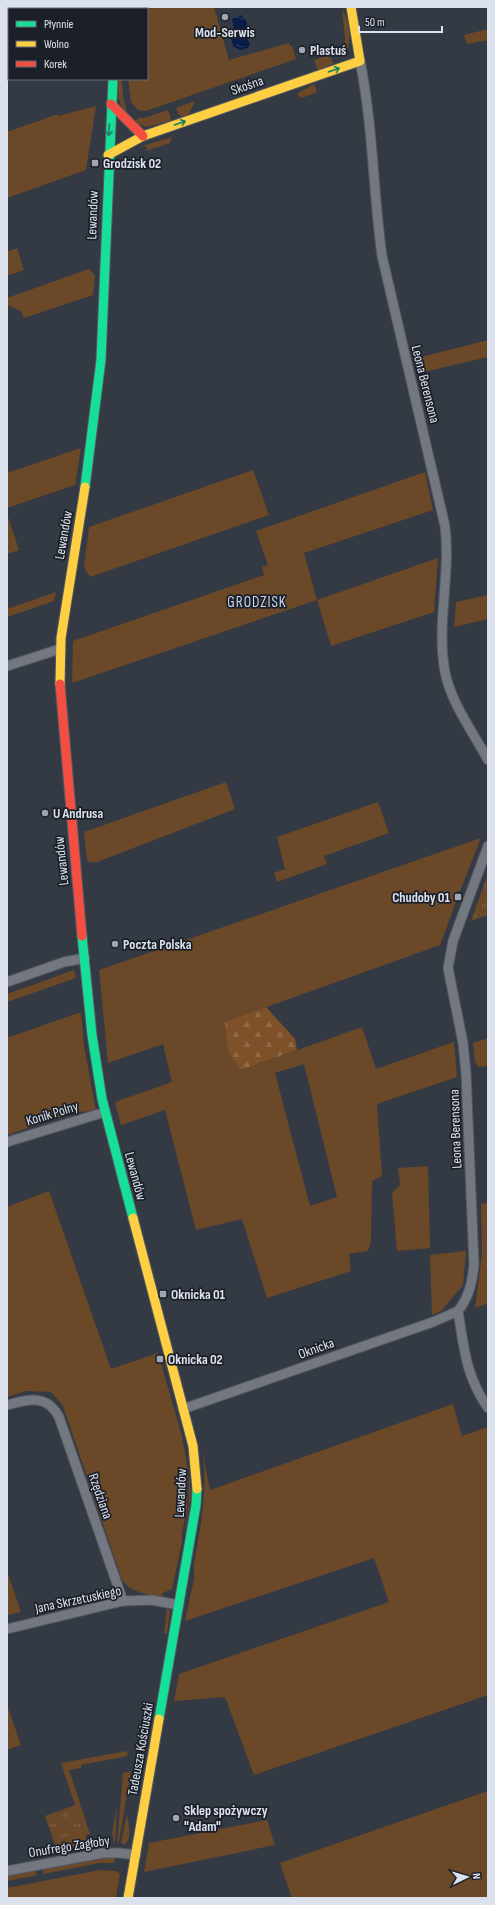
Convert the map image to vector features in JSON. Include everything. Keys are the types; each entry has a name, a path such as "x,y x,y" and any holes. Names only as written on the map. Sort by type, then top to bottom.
{"street":[{"name":"Leona Berensona","path":"351,7 368,106 382,256 434,477 447,541 447,579 443,634 446,674 461,711 488,760"},
{"name":"Skośna","path":"108,155 122,146 143,136 360,61"},
{"name":"Lewandów","path":"113,80 108,155 100,373 87,473 60,649 61,712 92,1035 105,1112 194,1452 197,1488 179,1605"},
{"path":"111,104 143,136"},
{"path":"7,666 60,649"},
{"name":"Leona Berensona","path":"458,1312 465,1302 472,1286 474,1266 464,1043 448,968 454,941 488,846"},
{"path":"7,982 64,962 85,958"},
{"name":"Konik Polny","path":"7,1142 105,1112"},
{"path":"458,1312 464,1352 469,1372 488,1408"},
{"name":"Oknicka","path":"183,1409 458,1312"},
{"name":"Rzędziana","path":"7,1405 29,1400 47,1403 55,1408 123,1602"},
{"name":"Jana Skrzetuskiego","path":"7,1629 123,1602 152,1600 179,1605"},
{"name":"Tadeusza Kościuszki","path":"128,1898 179,1605"},
{"name":"Onufrego Zagłoby","path":"7,1871 103,1853 119,1852 136,1855"}],"green space":[{"path":"7,7 52,7 8,8 7,70"},
{"path":"214,7 229,60 289,43 290,46 292,46 296,59 146,111 138,110 131,102 128,80 148,80 148,8 131,8"},
{"path":"342,10 349,27 349,41 347,53 344,58 345,38"},
{"path":"488,29 488,40 467,44 464,35"},
{"path":"327,56 331,58 333,64 318,70 314,60"},
{"path":"118,80 122,80 123,97 127,112 121,105 118,93"},
{"path":"314,84 317,92 302,98 298,95 298,93"},
{"path":"195,101 189,114 182,117 179,115 176,108"},
{"path":"96,106 86,170 7,198 7,132 58,114 58,116"},
{"path":"168,110 171,118 170,121 147,127 134,123 138,118 144,118"},
{"path":"172,137 170,143 146,151 147,147 142,146"},
{"path":"17,248 24,270 7,276 7,252"},
{"path":"89,269 95,276 93,295 24,318 21,311 7,305 7,298"},
{"path":"488,340 488,357 424,372 421,357"},
{"path":"81,448 75,485 7,508 7,473"},
{"path":"253,470 269,515 90,577 84,567 89,527"},
{"path":"425,472 433,510 304,553 317,600 72,683 73,641 264,575 262,567 268,565 256,531"},
{"path":"7,514 19,550 7,554"},
{"path":"438,558 434,612 331,646 317,600"},
{"path":"56,592 54,601 7,617 7,609"},
{"path":"488,595 488,619 454,627 456,602"},
{"path":"226,782 235,809 97,862 89,862 87,860 84,832"},
{"path":"378,802 389,833 324,856 327,864 277,882 274,873 285,869 277,837"},
{"path":"481,838 460,891 458,891 454,901 456,902 440,945 225,1022 241,1070 362,1027 376,1069 454,1042 457,1077 377,1104 382,1176 372,1181 371,1241 368,1251 349,1254 351,1271 267,1298 242,1219 196,1230 165,1110 121,1125 115,1102 172,1082 163,1044 108,1063 99,970","holes":["304,1064 337,1197 310,1206 275,1073"]},
{"path":"488,874 488,915 471,921"},
{"path":"74,970 76,978 7,1002 7,994"},
{"path":"266,1007 295,1039 297,1050 241,1070 228,1051 225,1022"},
{"path":"81,1012 84,1046 96,1111 74,1112 7,1135 7,1038"},
{"path":"488,1038 488,1066 479,1067 475,1062 473,1043"},
{"path":"428,1166 430,1248 397,1251 392,1193 400,1185 398,1168"},
{"path":"49,1191 111,1369 158,1353 182,1436 188,1470 187,1508 182,1533 182,1542 172,1589 163,1593 162,1597 145,1594 130,1588 122,1580 63,1406 51,1392 26,1391 7,1397 7,1207"},
{"path":"488,1202 488,1303 475,1308 482,1254 481,1204"},
{"path":"466,1251 463,1285 441,1311 432,1315 430,1255"},
{"path":"453,1404 462,1436 488,1427 488,1695 254,1775 225,1697 174,1701 179,1674 389,1602 374,1558 185,1621 194,1579 194,1566 203,1505 204,1476 201,1445 210,1490"},
{"path":"189,1473 191,1497 184,1538 189,1502"},
{"path":"7,1571 21,1612 7,1615"},
{"path":"167,1608 170,1611 167,1634 164,1633"},
{"path":"7,1705 21,1745 7,1750"},
{"path":"127,1751 128,1755 123,1757 81,1765 81,1768 69,1770 90,1834 85,1835 61,1763"},
{"path":"131,1771 119,1841 117,1843 123,1773"},
{"path":"488,1791 488,1898 292,1898 280,1863"},
{"path":"75,1805 89,1846 58,1853 45,1816"},
{"path":"117,1806 115,1844 112,1834"},
{"path":"127,1814 129,1835 128,1839 123,1845 121,1842"},
{"path":"267,1820 275,1845 144,1872 149,1843"},
{"path":"115,1858 114,1863 99,1863 43,1874 43,1869"},
{"path":"100,1870 116,1871 120,1874 116,1898 7,1898 7,1888"},
{"path":"35,1871 37,1875 7,1881 7,1876"}],"water":[{"path":"241,15 247,22 246,37 250,44 248,48 240,50 233,46 230,33 234,30 232,19"}],"traffic: fast":[{"path":"85,487 101,360 113,80"},
{"path":"82,936 92,1035 102,1099 133,1218"},
{"path":"159,1719 196,1505 197,1489"}],"traffic: slow":[{"path":"108,155 143,136 360,61 351,7"},
{"path":"60,684 61,638 85,487"},
{"path":"133,1218 193,1446 197,1489"},
{"path":"128,1898 159,1719"}],"traffic: jam":[{"path":"111,104 143,136"},
{"path":"60,684 82,936"}],"place":[{"name":"Mod-Serwis","path":"225,17"},
{"name":"Plastuś","path":"302,50"},
{"name":"Grodzisk 02","path":"95,163"},
{"name":"U Andrusa","path":"45,813"},
{"name":"Chudoby 01","path":"458,897"},
{"name":"Poczta Polska","path":"115,944"},
{"name":"Oknicka 01","path":"163,1294"},
{"name":"Oknicka 02","path":"160,1359"},
{"name":"Sklep spożywczy \"Adam\"","path":"176,1818"}],"district":[{"name":"GRODZISK","path":"257,602"}]}
